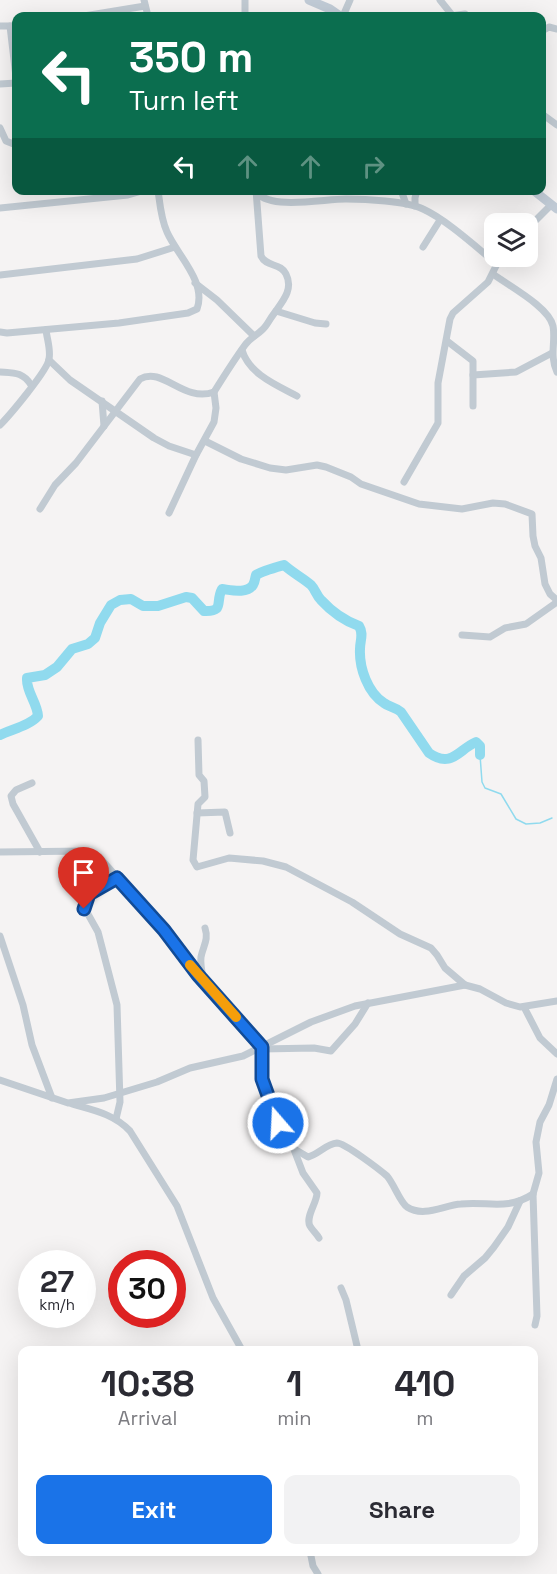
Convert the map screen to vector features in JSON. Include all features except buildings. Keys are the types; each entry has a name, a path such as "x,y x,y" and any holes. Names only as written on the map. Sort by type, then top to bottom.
{"street":[{"path":"309,0 335,12"},
{"path":"103,12 145,3"},
{"path":"0,128 6,141 12,145"},
{"path":"1,208 128,195"},
{"path":"0,332 119,323 193,312 198,306 199,291 163,222 159,195"},
{"path":"169,513 216,419 214,392 242,350 261,331 289,291 287,275 283,270 266,263 261,256 256,195"},
{"path":"258,195 261,198 281,202 348,199 415,206 441,220 484,254"},
{"path":"403,195 406,204"},
{"path":"415,206 416,195"},
{"path":"538,220 554,207 539,195"},
{"path":"423,247 441,220"},
{"path":"0,275 137,259 175,247"},
{"path":"404,482 438,423 438,382 450,319 483,287 496,267"},
{"path":"493,274 546,312 553,327 552,359 557,372"},
{"path":"195,283 217,300 254,336"},
{"path":"276,311 315,323 326,324"},
{"path":"0,425 45,369 49,360 46,330"},
{"path":"447,341 473,361 474,406"},
{"path":"242,350 244,358 252,369 297,396"},
{"path":"473,375 516,372 552,353"},
{"path":"49,360 70,380 154,438 196,455"},
{"path":"0,372 26,376 32,385"},
{"path":"40,509 55,485 76,463 140,379 146,375 154,375 183,391 195,394 214,392"},
{"path":"102,401 104,426"},
{"path":"205,441 241,459 270,468 286,470 317,465 326,466 361,484 419,504 462,509 494,503 505,504 532,514 535,546 541,558 545,584 557,601 526,624 505,628 490,637 462,635"},
{"path":"198,740 199,775 204,781 205,797 199,803 193,860 197,867 229,858 262,861 286,867 352,902 400,934 430,948 445,968 465,985 480,989 513,1006 524,1007 557,1001"},
{"path":"32,783 16,790 11,796 13,804 40,852"},
{"path":"198,813 225,812 230,833"},
{"path":"0,852 86,851 101,859 164,930 204,982 262,1048 262,1079 280,1131 293,1148 303,1173 317,1193 309,1225 319,1238"},
{"path":"116,1119 120,1102 117,1005 98,932 84,907 89,894 117,878"},
{"path":"204,982 201,963 207,939 206,928"},
{"path":"0,936 32,1045 52,1098"},
{"path":"68,1103 104,1098 156,1082 190,1068 243,1056 312,1022 368,1004 465,985"},
{"path":"262,1048 314,1048 331,1051 355,1024 368,1004"},
{"path":"524,1007 540,1038 557,1054"},
{"path":"535,1325 537,1316 533,1194 539,1173 536,1152 538,1129 557,1079"},
{"path":"0,1080 103,1113 116,1119 130,1131 177,1206 213,1298 241,1346"},
{"path":"293,1148 308,1157 335,1144 340,1143 349,1147 387,1177 405,1206 415,1209 429,1211 462,1204 494,1206 520,1201 533,1194"},
{"path":"451,1295 464,1276 478,1265 494,1247 508,1227 520,1201"},
{"path":"341,1288 357,1346"},
{"path":"311,1556 318,1574"}],"waterway":[{"path":"0,735 25,725 38,716 28,688 27,678 45,675 57,667 72,649 88,644 95,638 100,623 111,605 120,600 131,599 143,606 158,606 186,597 192,598 204,611 211,611 217,608 222,589 247,590 253,585 256,575 284,565 311,585 319,598 334,612 359,626 362,634 361,664 369,687 378,699 401,712 429,753 444,759 449,758 476,742 480,746 480,755"},
{"path":"480,755 482,782 485,788 501,794 516,819 526,824 540,823 552,818"}],"slow traffic":[{"path":"190,965 236,1017"}],"route":[{"path":"84,909 89,894 117,878 164,930 198,975 262,1047 260,1063 262,1079 278,1123"}]}
